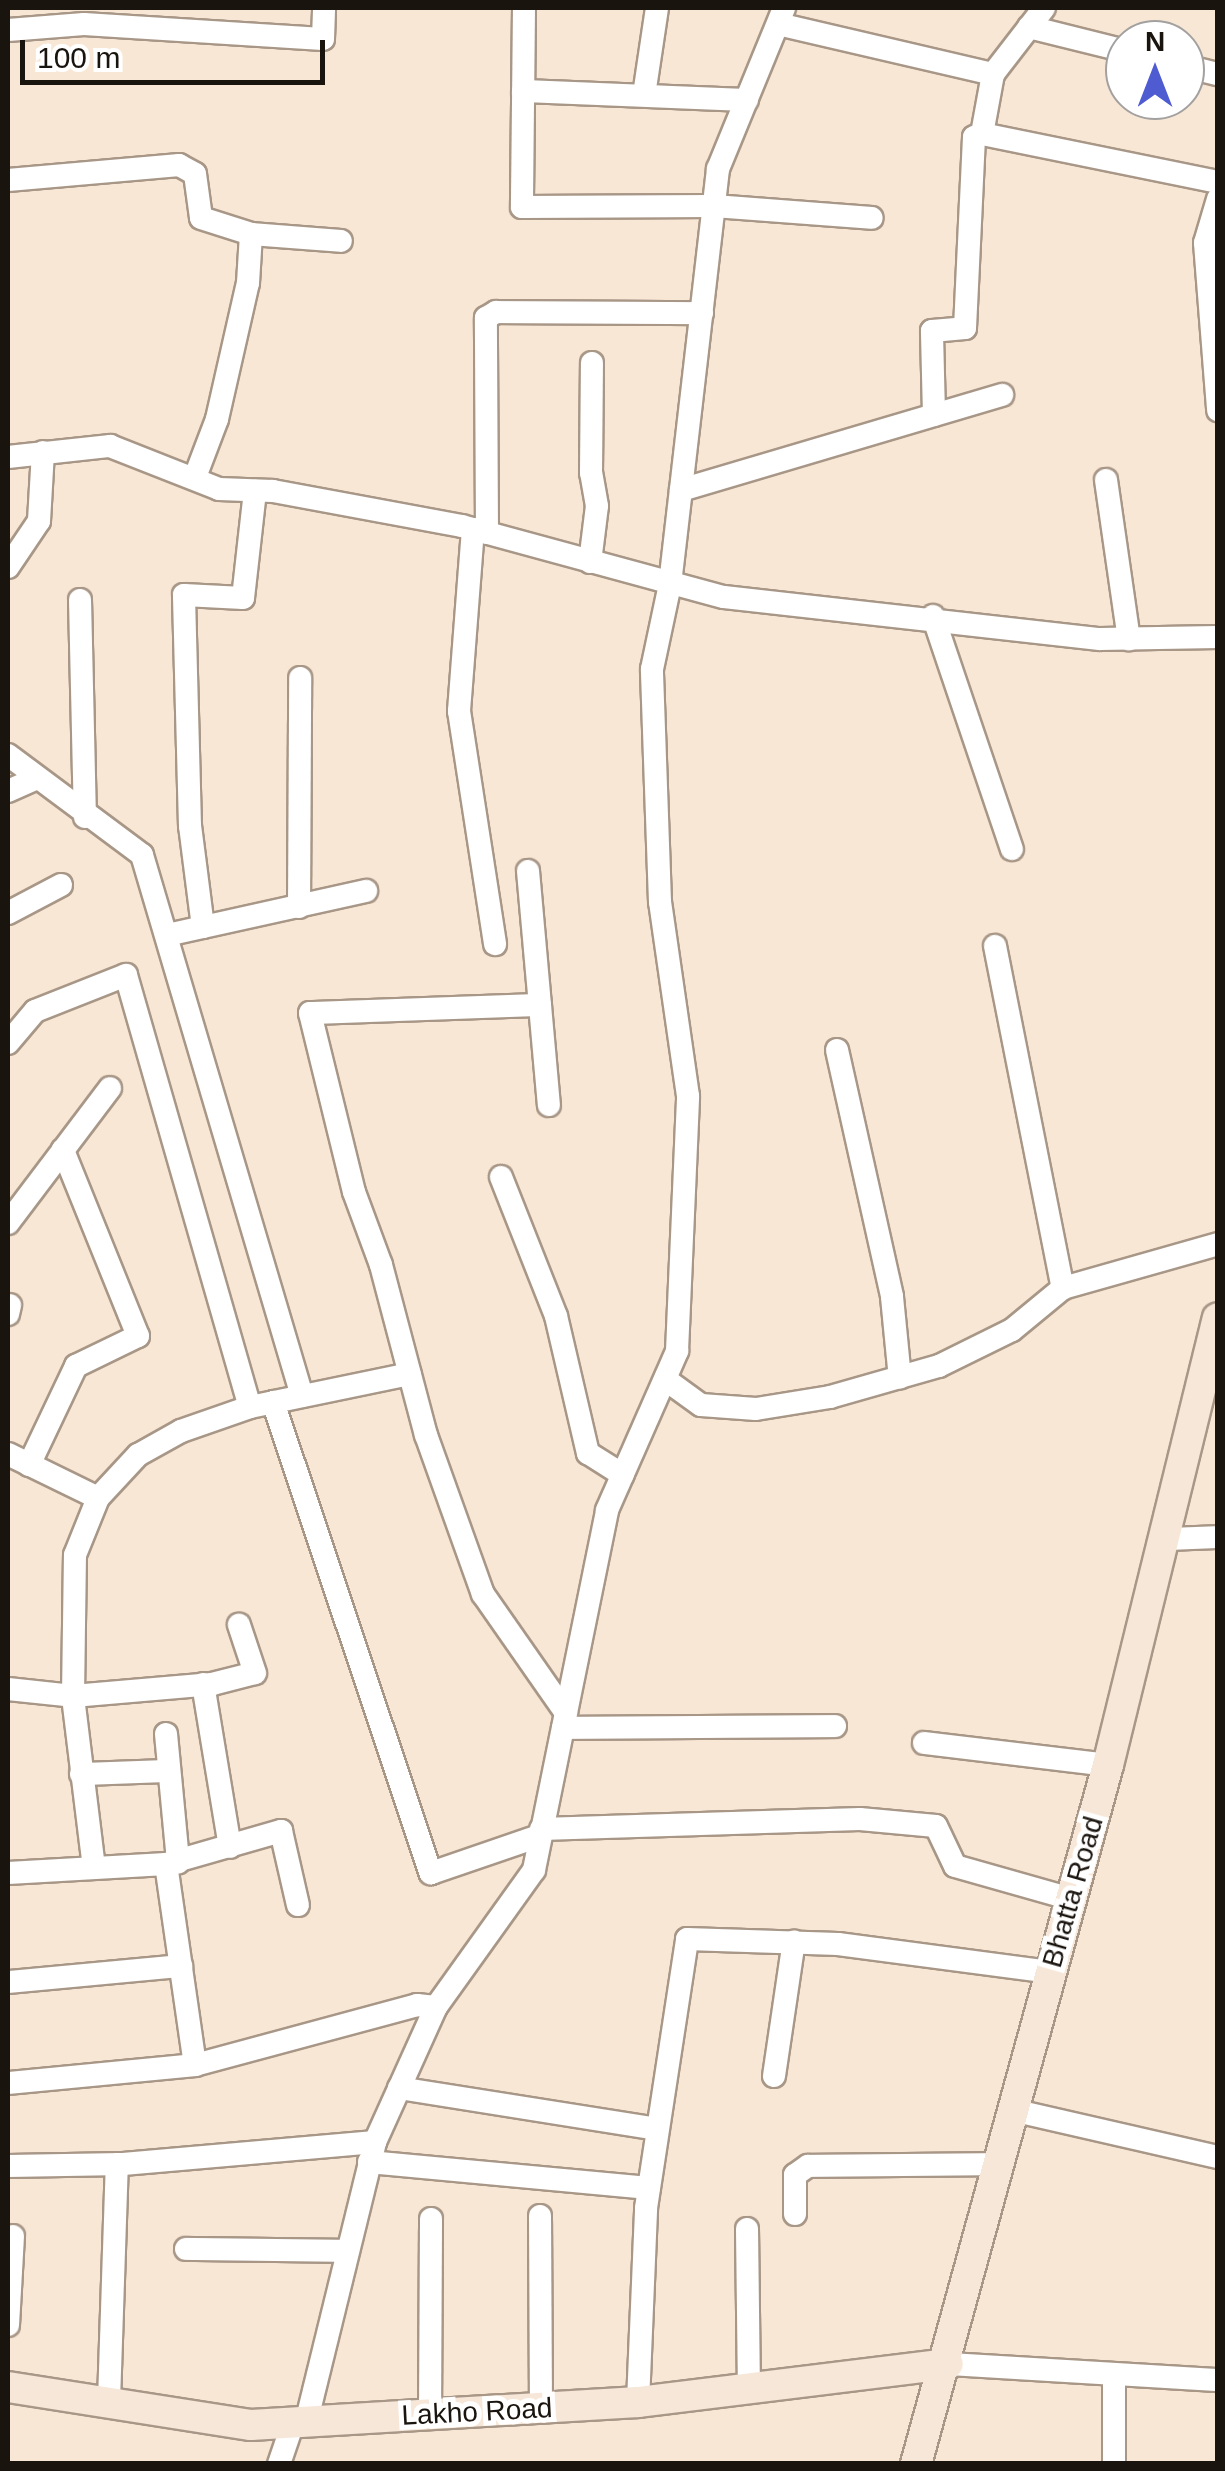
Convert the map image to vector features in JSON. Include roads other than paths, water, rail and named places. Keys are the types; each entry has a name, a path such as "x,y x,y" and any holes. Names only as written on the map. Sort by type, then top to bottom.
{"main road":[{"name":"Bhatta Road","path":"916,2464 948,2364 1012,2110 1168,1539 1218,1318"},
{"name":"Lakho Road","path":"8,2387 251,2425 638,2402 948,2364"}],"street":[{"path":"8,30 73,16 324,40 324,8"},
{"path":"524,8 522,208 714,206 872,218"},
{"path":"644,95 658,8"},
{"path":"982,134 994,74 1044,8"},
{"path":"280,2464 301,2420 372,2152 436,2007 534,1870 606,1510 669,1382 677,1351 688,1096 659,882 652,670 670,584 718,169 781,16 994,74"},
{"path":"1029,27 1105,46"},
{"path":"523,91 746,100"},
{"path":"934,414 932,332 965,328 974,137 982,134 1218,182"},
{"path":"8,180 179,165 195,174 200,218 251,234 342,241"},
{"path":"1218,199 1205,243 1218,410"},
{"path":"195,478 222,400 248,283 251,234"},
{"path":"495,944 459,711 480,531 486,318 496,312 702,313"},
{"path":"590,562 598,506 591,473 592,363"},
{"path":"682,490 1002,394"},
{"path":"8,457 110,446 219,489 255,490 480,531 724,597 1129,639 1218,637"},
{"path":"8,567 40,521 43,452"},
{"path":"1106,480 1129,639"},
{"path":"202,927 189,808 184,595 243,598 255,490"},
{"path":"80,600 85,817"},
{"path":"933,616 1012,848"},
{"path":"299,907 300,678"},
{"path":"8,755 85,817 142,855 302,1396"},
{"path":"8,791 38,778"},
{"path":"528,871 549,1105"},
{"path":"8,913 61,885"},
{"path":"167,936 366,892"},
{"path":"996,946 1063,1288"},
{"path":"8,1043 35,1011 126,974 261,1404 432,1873 540,1833 860,1819 936,1826 955,1866 1072,1899"},
{"path":"540,1005 310,1013 354,1192 483,1594 564,1720"},
{"path":"837,1050 892,1297 900,1378"},
{"path":"8,1223 110,1088"},
{"path":"63,1150 138,1336 76,1366 18,1460 98,1498"},
{"path":"501,1177 556,1316 588,1453 623,1474"},
{"path":"669,1382 701,1405 756,1409 900,1378 1012,1330 1063,1288 1218,1244"},
{"path":"94,1868 73,1696 75,1555 98,1498 138,1455 261,1404 410,1374"},
{"path":"1168,1539 1218,1537"},
{"path":"8,1690 73,1696 204,1684 255,1673 239,1625"},
{"path":"204,1684 230,1847"},
{"path":"564,1720 835,1726"},
{"path":"166,1734 180,1966 195,2065"},
{"path":"924,1742 1108,1765"},
{"path":"81,1774 169,1771"},
{"path":"8,1872 172,1862 281,1831 298,1905"},
{"path":"638,2402 649,2188 688,1938 794,1941 1051,1972"},
{"path":"774,2076 794,1941"},
{"path":"8,1982 180,1966"},
{"path":"8,2083 195,2065 417,2005 436,2007"},
{"path":"400,2088 658,2129"},
{"path":"1012,2110 1218,2157"},
{"path":"8,2166 372,2152 649,2188"},
{"path":"109,2401 116,2164"},
{"path":"795,2214 795,2175 808,2166 998,2164"},
{"path":"540,2216 541,2408"},
{"path":"430,2416 432,2219"},
{"path":"748,2229 749,2388"},
{"path":"8,2325 13,2236"},
{"path":"186,2248 345,2251"},
{"path":"948,2364 1114,2377 1218,2380"},
{"path":"1114,2377 1114,2464"}]}
